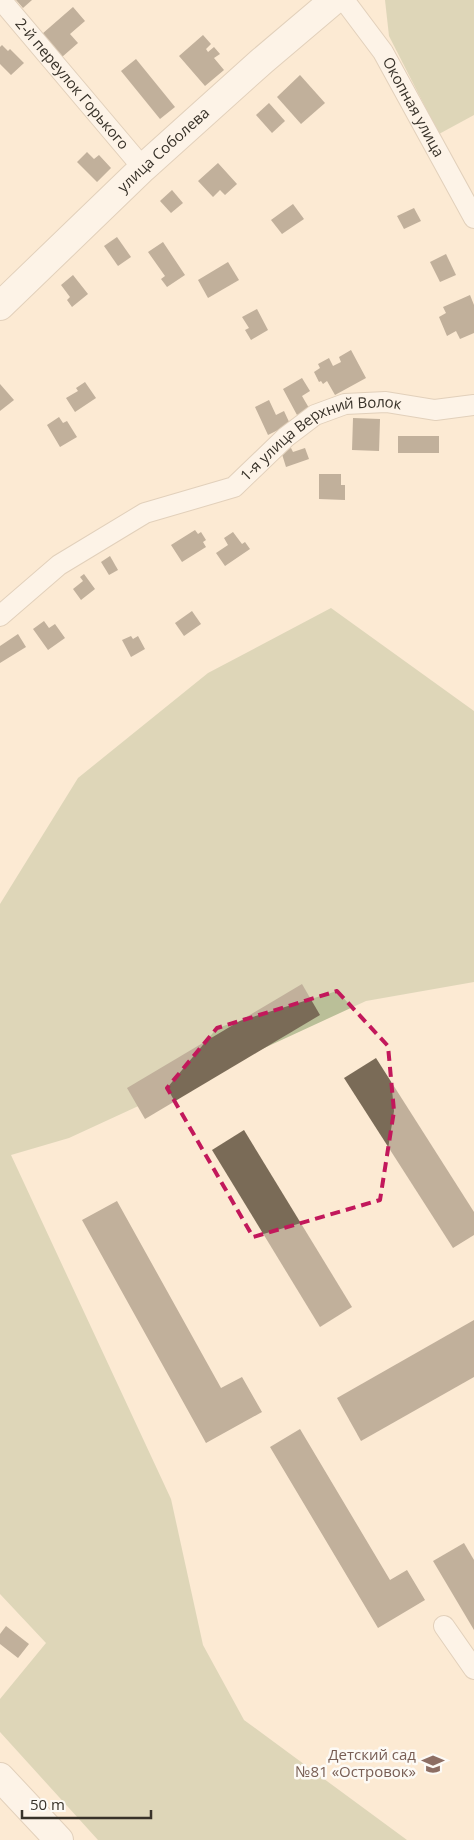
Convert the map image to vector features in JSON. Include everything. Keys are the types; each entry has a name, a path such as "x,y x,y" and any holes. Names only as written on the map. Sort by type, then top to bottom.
{"street":[{"name":"2-й переулок Горького","path":"1,0 143,168"},
{"name":"улица Соболева","path":"0,306 143,168 262,61 334,0"},
{"name":"Окопная улица","path":"344,0 383,52 474,218"},
{"name":"1-я улица Верхний Волок","path":"0,616 59,565 145,513 234,487 286,437 315,415 345,404 386,402 435,410 474,405"},
{"path":"444,1626 474,1669"},
{"path":"0,1777 59,1840"}],"highlighted area":[{"path":"337,991 388,1046 394,1111 380,1200 253,1237 167,1088 217,1028"}],"green space":[{"path":"385,0 474,0 474,115 439,134 389,36"},
{"path":"331,608 474,711 474,982 366,1001 69,1138 11,1155 171,1499 203,1645 244,1720 407,1840 98,1840 0,1732 0,1699 46,1643 0,1594 0,904 78,778 208,673"}],"building":[{"path":"16,0 32,0 23,8"},
{"path":"73,7 85,21 70,34 78,43 62,57 42,34"},
{"path":"203,35 211,44 206,49 208,52 214,47 220,54 214,58 224,70 205,86 179,56"},
{"path":"2,45 8,51 10,49 24,63 11,75 0,64 0,47"},
{"path":"136,59 175,107 160,119 121,71"},
{"path":"300,75 325,103 301,124 277,97"},
{"path":"269,103 285,121 272,133 256,115"},
{"path":"87,152 94,159 99,155 111,168 97,182 77,162"},
{"path":"218,163 237,184 225,195 220,190 213,197 198,181"},
{"path":"172,190 183,203 171,213 160,201"},
{"path":"293,204 304,219 282,234 271,220"},
{"path":"414,208 421,221 404,229 397,216"},
{"path":"117,237 131,257 118,266 104,246"},
{"path":"163,242 185,275 167,287 161,279 165,276 148,252"},
{"path":"446,254 456,275 440,282 430,262"},
{"path":"228,262 239,280 208,298 198,280"},
{"path":"73,275 88,294 72,307 67,300 70,297 61,285"},
{"path":"470,295 474,305 474,333 460,339 456,331 447,336 439,317 446,313 443,307"},
{"path":"257,309 268,330 251,340 245,330 249,328 242,317"},
{"path":"351,350 366,378 335,395 327,381 323,384 321,381 319,382 314,372 320,368 318,364 329,358 333,366 341,362 339,357"},
{"path":"302,378 310,391 302,396 309,408 297,415 283,389"},
{"path":"85,382 96,398 75,412 66,398 78,391 76,388"},
{"path":"0,384 14,400 0,411"},
{"path":"269,400 276,415 284,411 290,424 268,435 255,407"},
{"path":"59,417 63,423 67,421 77,437 60,447 47,425"},
{"path":"353,418 380,419 379,451 352,450"},
{"path":"398,436 439,436 439,453 398,453"},
{"path":"291,448 293,452 305,448 309,459 286,467 281,451"},
{"path":"319,474 341,474 341,485 345,485 345,500 319,499"},
{"path":"195,530 198,534 201,532 206,540 203,542 206,547 182,562 171,545"},
{"path":"233,532 242,544 245,542 250,549 225,566 216,553 228,545 224,538"},
{"path":"110,556 118,570 109,575 101,562"},
{"path":"84,574 95,589 81,600 73,589 83,581 80,577"},
{"path":"192,611 201,624 184,636 175,623"},
{"path":"44,621 49,628 55,624 65,638 48,650 33,629"},
{"path":"18,634 26,647 0,663 0,646"},
{"path":"131,636 133,639 138,636 145,649 131,657 122,640"},
{"path":"302,984 320,1015 145,1119 127,1088"},
{"path":"376,1058 474,1212 474,1235 453,1248 344,1078"},
{"path":"244,1130 352,1307 320,1327 212,1150"},
{"path":"117,1201 221,1388 242,1377 262,1412 206,1443 82,1220"},
{"path":"474,1320 474,1377 361,1441 337,1398"},
{"path":"300,1429 390,1580 407,1570 425,1600 378,1628 270,1447"},
{"path":"464,1543 474,1560 474,1630 433,1561"},
{"path":"6,1626 29,1644 18,1658 0,1644 0,1634"}],"place":[{"name":"Детский сад №81 «Островок»","path":"433,1764"}]}
